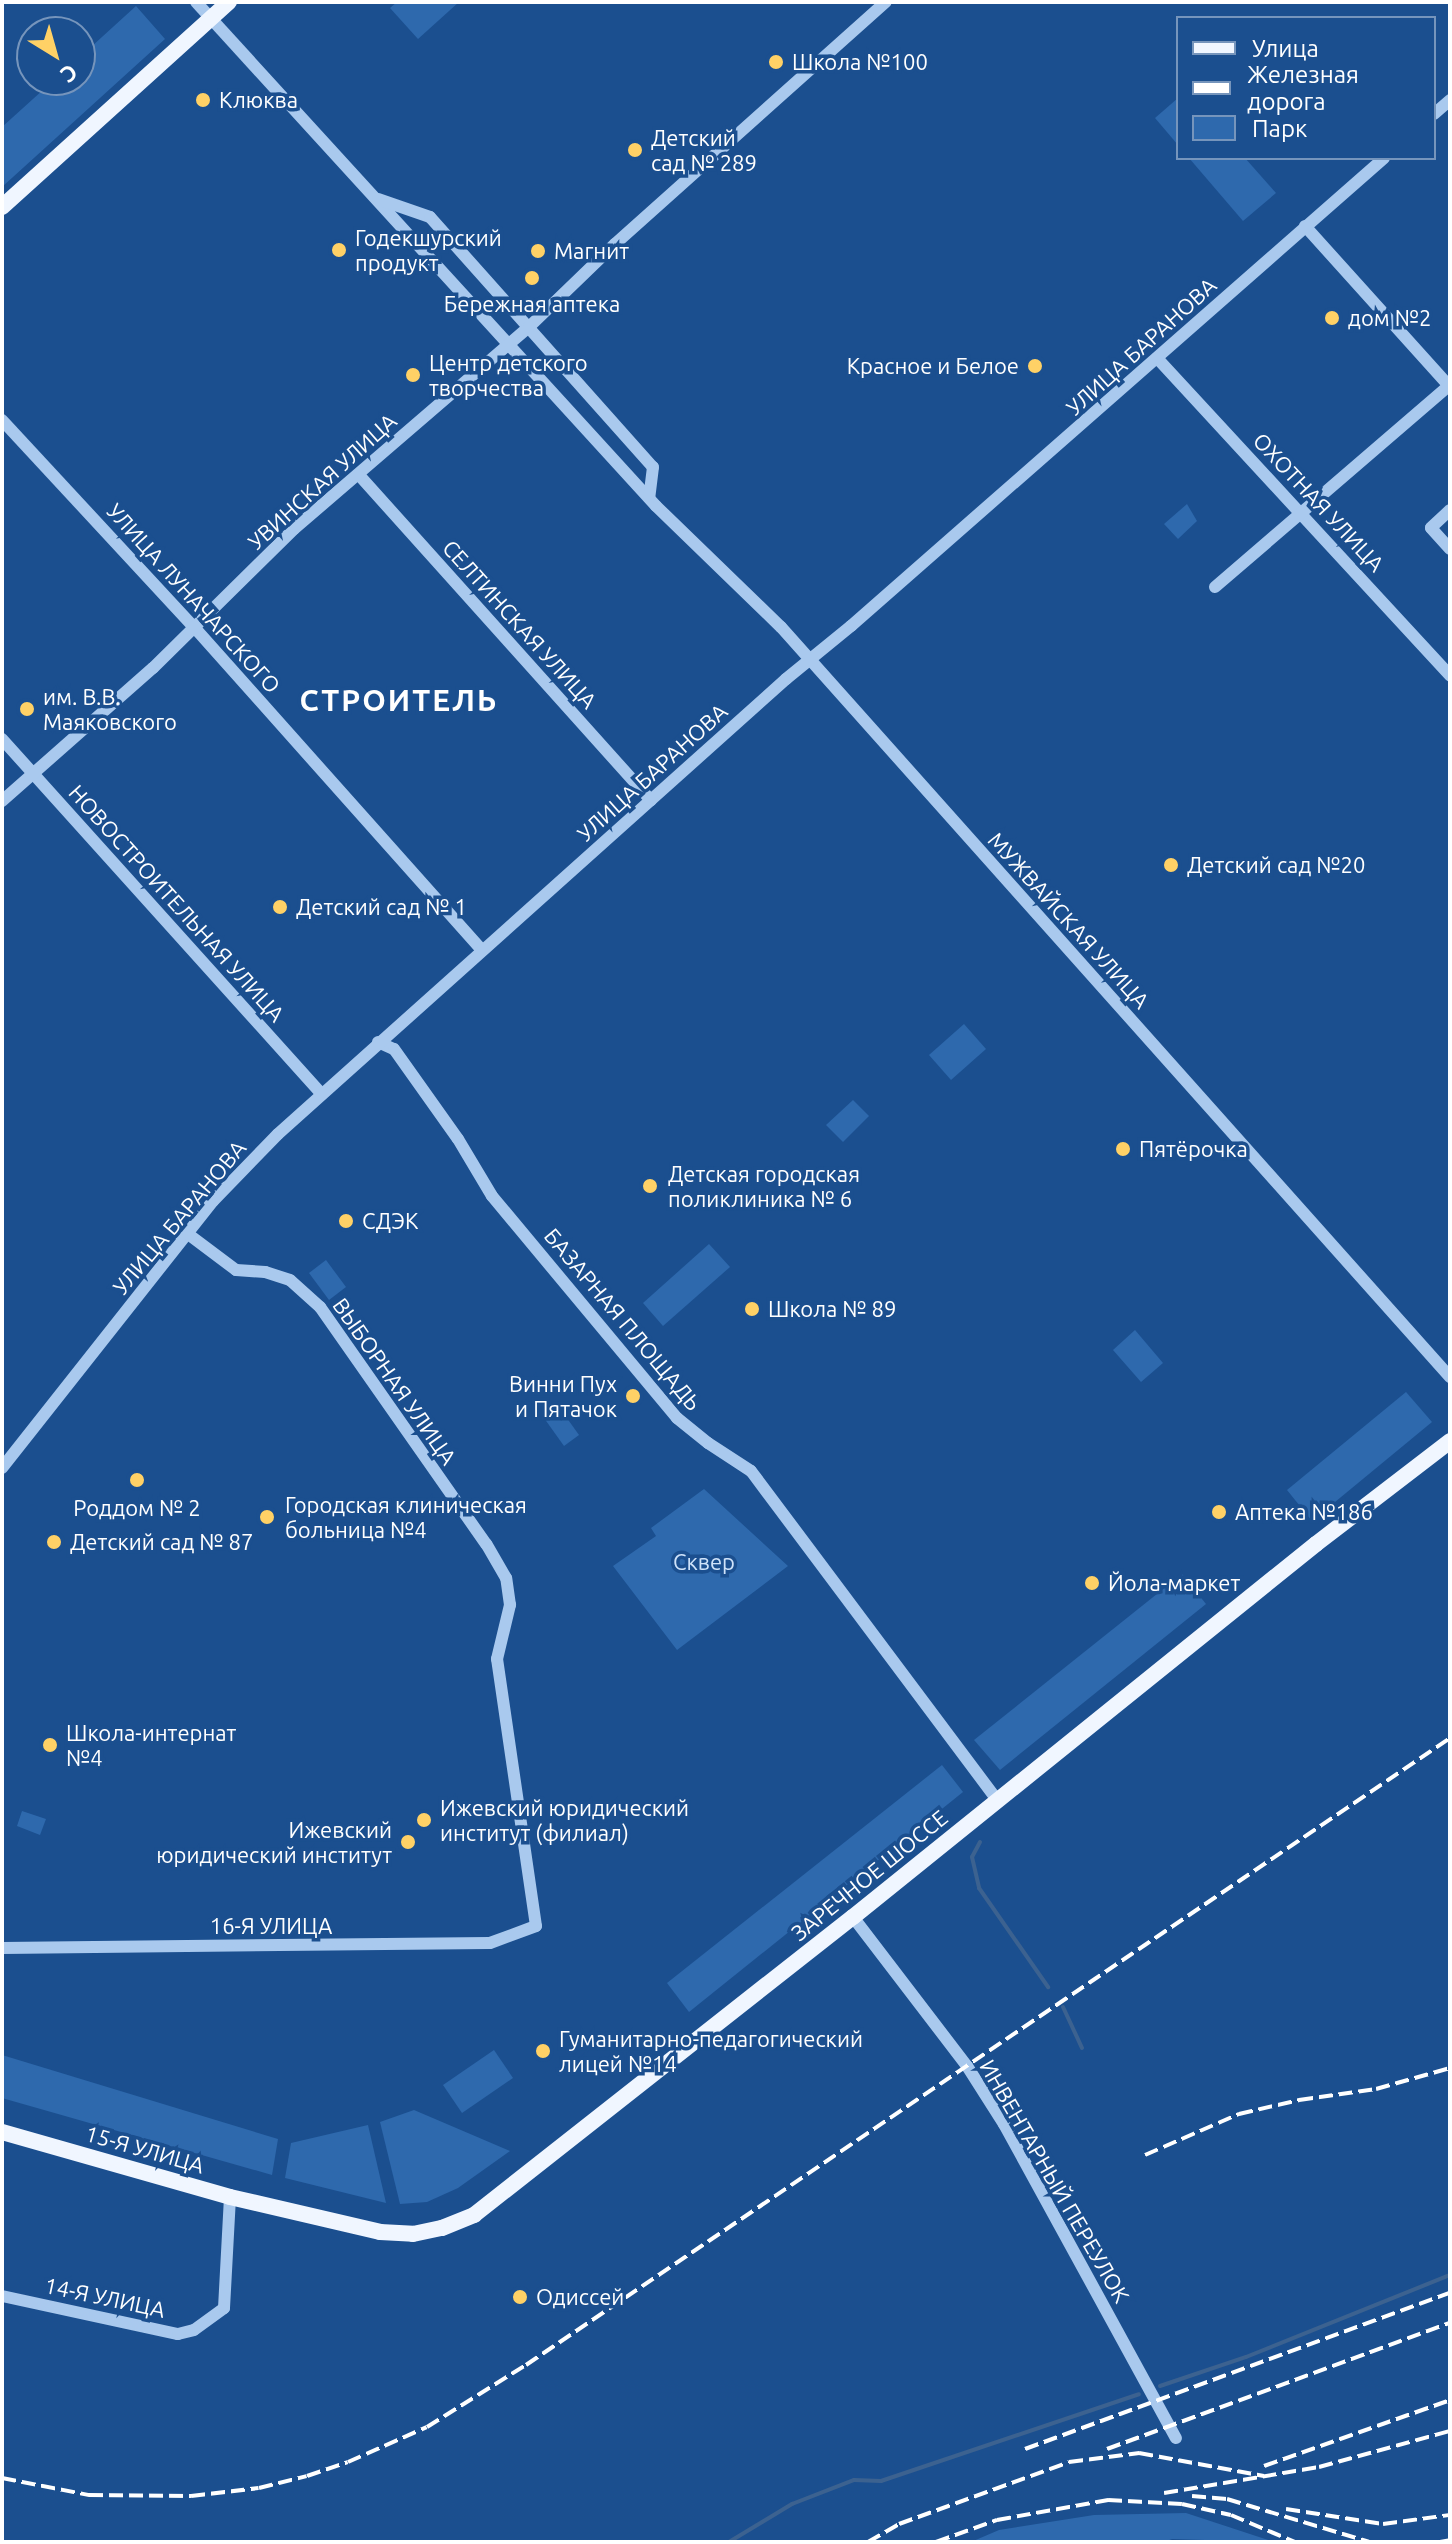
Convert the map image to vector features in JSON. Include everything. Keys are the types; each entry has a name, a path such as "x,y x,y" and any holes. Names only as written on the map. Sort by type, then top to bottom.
{"main road":[{"path":"2,207 229,2"},
{"name":"ЗАРЕЧНОЕ ШОССЕ","path":"276,2207 348,2226 413,2234 442,2228 474,2215 853,1917 1316,1544 1450,1441"},
{"name":"15-Я УЛИЦА","path":"2,2132 230,2197 276,2207"}],"street":[{"name":"МУЖВАЙСКАЯ УЛИЦА","path":"196,2 649,498 761,605 1450,1377"},
{"name":"УВИНСКАЯ УЛИЦА","path":"2,801 35,776 294,529 529,327 692,174 886,2"},
{"name":"УЛИЦА БАРАНОВА","path":"2,1468 243,1169 322,1094 809,659 1382,160"},
{"name":"МУЖВАЙСКАЯ УЛИЦА","path":"375,198 430,217 653,467 649,498"},
{"path":"1215,587 1450,386 1305,226"},
{"name":"ОХОТНАЯ УЛИЦА","path":"1157,358 1302,511 1450,675"},
{"name":"УЛИЦА ЛУНАЧАРСКОГО","path":"2,420 194,627 482,950"},
{"name":"СЕЛТИНСКАЯ УЛИЦА","path":"359,475 651,800"},
{"path":"1450,510 1431,528 1450,549"},
{"name":"НОВОСТРОИТЕЛЬНАЯ УЛИЦА","path":"2,739 322,1094"},
{"name":"БАЗАРНАЯ ПЛОЩАДЬ","path":"378,1042 394,1049 458,1139 492,1196 677,1418 751,1471 997,1800"},
{"name":"ВЫБОРНАЯ УЛИЦА","path":"188,1234 236,1270 265,1272 290,1280 320,1307 486,1544 506,1578 510,1605 497,1659 536,1926"},
{"name":"ИНВЕНТАРНЫЙ ПЕРЕУЛОК","path":"853,1917 967,2066 1004,2124 1176,2438"},
{"name":"16-Я УЛИЦА","path":"2,1948 490,1943 536,1926"},
{"name":"14-Я УЛИЦА","path":"2,2296 178,2334 194,2330 224,2308 230,2197"}],"green space":[{"path":"397,2 459,2 418,39 390,8"},
{"path":"136,6 165,39 2,187 2,127 36,96 96,96 96,42"},
{"path":"1176,100 1176,143 1155,118"},
{"path":"1191,160 1247,160 1276,193 1243,221"},
{"path":"1187,504 1197,521 1178,539 1164,524"},
{"path":"964,1024 986,1049 951,1080 929,1055"},
{"path":"853,1100 869,1116 843,1142 826,1125"},
{"path":"709,1244 730,1267 663,1326 643,1303"},
{"path":"326,1260 346,1287 329,1300 309,1273"},
{"path":"1135,1330 1163,1363 1141,1382 1113,1350"},
{"path":"1406,1392 1432,1422 1312,1521 1287,1490"},
{"path":"559,1407 579,1435 564,1446 544,1418"},
{"name":"Сквер","path":"704,1489 788,1566 677,1650 613,1566 656,1536 651,1528"},
{"path":"1182,1574 1206,1604 1000,1770 974,1740"},
{"path":"942,1765 963,1792 689,2012 667,1983"},
{"path":"22,1811 46,1819 40,1835 17,1826"},
{"path":"494,2050 513,2078 462,2113 443,2085"},
{"path":"2,2055 278,2139 272,2175 2,2098"},
{"path":"414,2110 510,2151 458,2188 427,2202 400,2204 380,2122"},
{"path":"368,2125 386,2203 285,2178 291,2143"},
{"path":"1186,2513 1274,2542 1172,2539 1164,2542 971,2542 999,2530 1094,2515"}],"waterway":[{"path":"980,1842 972,1857 979,1888 1048,1987"},
{"path":"1063,2007 1082,2048"},
{"path":"1160,2386 1246,2357 1450,2275"},
{"path":"729,2542 792,2504 854,2480 881,2481 1139,2394"}],"railway":[{"path":"2,2478 89,2495 191,2496 259,2488 348,2462 427,2427 526,2365 1450,1738"},
{"path":"1145,2155 1239,2114 1299,2100 1376,2089 1450,2068"},
{"path":"1025,2449 1450,2293"},
{"path":"1107,2449 1450,2323"},
{"path":"1264,2466 1450,2400"},
{"path":"1164,2493 1319,2467 1450,2431"},
{"path":"868,2542 899,2524 1069,2462 1139,2453 1264,2476"},
{"path":"1192,2496 1227,2499 1369,2542"},
{"path":"936,2542 997,2520 1108,2500 1182,2504 1231,2515 1295,2542"},
{"path":"1286,2509 1383,2524 1450,2515"},
{"path":"1440,2542 1450,2540"}],"place":[{"name":"Школа №100","path":"776,62"},
{"name":"Клюква","path":"203,100"},
{"name":"Детский сад № 289","path":"635,150"},
{"name":"Годекшурский продукт","path":"339,250"},
{"name":"Магнит","path":"538,251"},
{"name":"Бережная аптека","path":"532,278"},
{"name":"дом №2","path":"1332,318"},
{"name":"Красное и Белое","path":"1035,366"},
{"name":"Центр детского творчества","path":"413,375"},
{"name":"им. В.В. Маяковского","path":"27,709"},
{"name":"Детский сад №20","path":"1171,865"},
{"name":"Детский сад № 1","path":"280,907"},
{"name":"Пятёрочка","path":"1123,1149"},
{"name":"Детская городская поликлиника № 6","path":"650,1186"},
{"name":"СДЭК","path":"346,1221"},
{"name":"Школа № 89","path":"752,1309"},
{"name":"Винни Пух и Пятачок","path":"633,1396"},
{"name":"Роддом № 2","path":"137,1480"},
{"name":"Аптека №186","path":"1219,1512"},
{"name":"Городская клиническая больница №4","path":"267,1517"},
{"name":"Детский сад № 87","path":"54,1542"},
{"name":"Йола-маркет","path":"1092,1583"},
{"name":"Школа-интернат №4","path":"50,1745"},
{"name":"Ижевский юридический институт (филиал)","path":"424,1820"},
{"name":"Ижевский юридический институт","path":"408,1842"},
{"name":"Гуманитарно-педагогический лицей №14","path":"543,2051"},
{"name":"Одиссей","path":"520,2297"}],"district":[{"name":"СТРОИТЕЛЬ","path":"399,700"}]}
